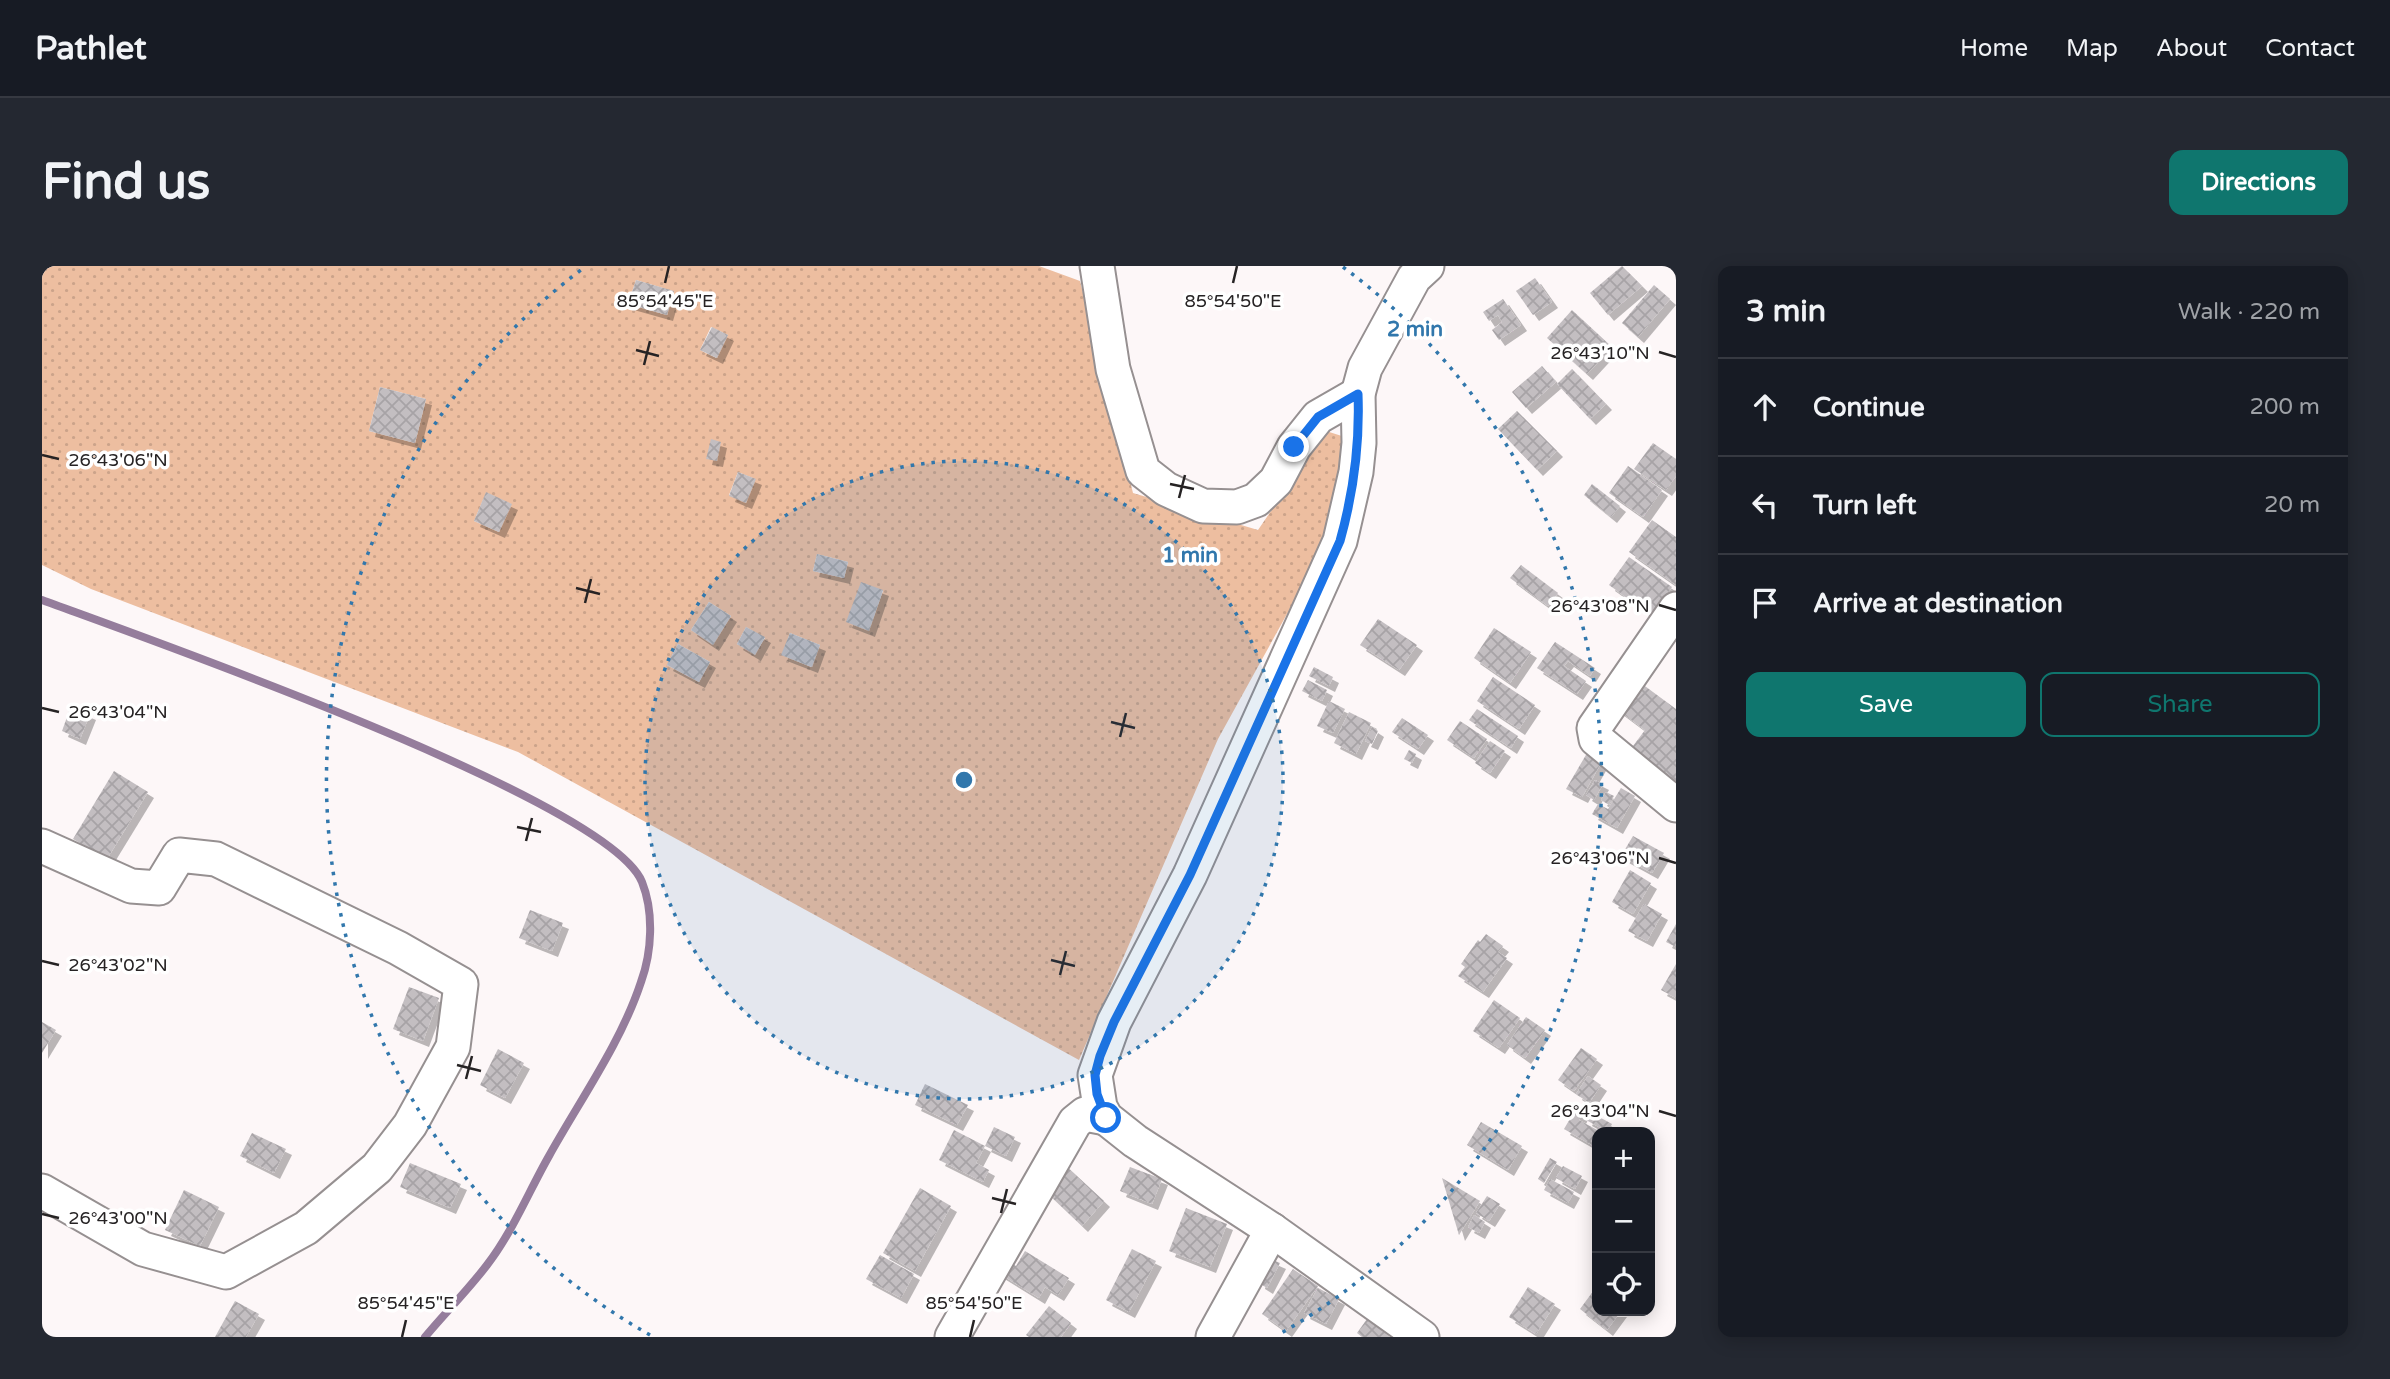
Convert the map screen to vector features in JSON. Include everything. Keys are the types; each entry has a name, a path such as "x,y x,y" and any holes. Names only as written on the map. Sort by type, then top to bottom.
{"street":[{"path":"1097,266 1113,369 1143,471 1166,489 1203,506 1237,507 1256,500 1276,481 1294,447 1318,417 1358,394"},
{"path":"952,1337 1100,1107 1095,1075 1114,1022 1190,875 1340,541 1353,495 1358,452 1358,394 1365,368 1413,278 1427,266"},
{"path":"1676,609 1594,729 1595,739 1676,805"},
{"path":"42,846 131,886 159,888 179,855 216,859 398,948 461,984 453,1047 410,1125 377,1168 306,1228 226,1272 143,1249 42,1191"},
{"path":"1091,1120 1135,1141 1272,1230 1415,1335"},
{"path":"1213,1337 1272,1230"}],"shaded area":[{"path":"42,266 1039,266 1080,281 1133,493 1258,530 1326,431 1345,437 1344,485 1319,556 1218,739 1079,1060 518,752 91,589 42,565","holes":["636,280 673,291 667,315 628,304","711,327 728,335 716,358 700,350","380,387 426,399 415,443 369,431","738,472 755,479 746,502 729,495","486,493 511,504 499,532 474,521","817,554 848,562 844,578 813,571","861,583 883,591 869,630","709,602 731,616 713,644 691,630","746,627 765,638 755,654 737,644","790,633 820,645 811,667 782,655","678,644 710,662 699,682 667,665"]}],"building":[{"path":"1622,266 1642,286 1608,315 1590,293"},
{"path":"1535,278 1552,302 1533,315 1516,291"},
{"path":"636,280 674,291 667,315 628,304"},
{"path":"1654,285 1670,299 1638,337 1622,323"},
{"path":"1503,299 1521,325 1499,340 1492,330 1502,322 1498,315 1489,321 1483,312"},
{"path":"1572,310 1612,347 1587,374 1547,338"},
{"path":"712,327 728,335 717,358 700,350"},
{"path":"1542,366 1556,382 1526,408 1512,392"},
{"path":"1572,369 1606,404 1590,419 1557,384"},
{"path":"380,387 426,399 415,443 369,431"},
{"path":"1517,411 1557,451 1537,470 1498,429"},
{"path":"711,439 721,442 717,461 706,459"},
{"path":"1653,443 1676,459 1676,476 1666,490 1634,469"},
{"path":"1628,466 1662,490 1643,517 1609,493"},
{"path":"738,472 756,479 746,503 729,496"},
{"path":"1592,484 1620,506 1611,517 1584,495"},
{"path":"486,492 512,504 499,532 474,521"},
{"path":"1652,520 1676,537 1676,585 1629,552"},
{"path":"817,554 848,562 844,578 813,571"},
{"path":"1629,557 1672,587 1652,616 1609,585"},
{"path":"1521,565 1558,593 1548,606 1510,578"},
{"path":"861,582 883,590 869,631 846,622"},
{"path":"709,602 731,616 713,645 691,630"},
{"path":"1378,619 1417,645 1399,670 1360,645"},
{"path":"746,627 765,637 755,655 737,644"},
{"path":"1494,628 1531,652 1510,683 1474,658"},
{"path":"790,633 820,645 812,667 781,655"},
{"path":"1555,642 1595,668 1590,676 1568,661 1564,666 1586,681 1577,694 1537,668"},
{"path":"678,644 710,662 699,682 667,665"},
{"path":"1314,667 1333,677 1329,686 1309,676"},
{"path":"1493,677 1535,705 1519,729 1477,701"},
{"path":"1634,678 1676,709 1676,790 1627,754 1645,730 1613,706"},
{"path":"1308,680 1327,690 1322,701 1302,691"},
{"path":"1329,701 1345,709 1333,733 1317,726"},
{"path":"71,706 90,714 80,739 62,731"},
{"path":"1477,709 1518,736 1511,748 1469,720"},
{"path":"1349,712 1371,723 1356,754 1334,743"},
{"path":"1402,718 1428,735 1418,749 1392,732"},
{"path":"1460,721 1487,739 1474,758 1447,740"},
{"path":"1372,727 1378,731 1372,744 1365,741"},
{"path":"1490,741 1505,751 1490,773 1475,763"},
{"path":"1590,748 1605,756 1582,797 1566,789"},
{"path":"1409,750 1416,754 1412,763 1404,759"},
{"path":"114,771 148,792 107,859 73,839"},
{"path":"1595,780 1603,784 1594,800 1586,795"},
{"path":"1621,788 1635,796 1617,828 1592,814 1598,804 1608,809"},
{"path":"1606,792 1614,796 1609,805 1601,800"},
{"path":"1633,836 1664,853 1652,873 1621,856"},
{"path":"1630,870 1651,883 1633,914 1612,902"},
{"path":"1644,904 1662,914 1647,941 1628,931"},
{"path":"530,910 563,923 552,951 519,938"},
{"path":"1676,924 1676,947 1666,942"},
{"path":"1486,934 1503,946 1498,952 1507,958 1483,992 1458,976 1465,967 1461,964 1478,940 1480,942"},
{"path":"1676,964 1676,998 1661,990"},
{"path":"409,987 439,998 423,1041 393,1029"},
{"path":"1494,1000 1520,1018 1499,1048 1473,1031"},
{"path":"1526,1017 1545,1030 1525,1058 1507,1045"},
{"path":"42,1022 56,1030 42,1053"},
{"path":"1581,1048 1597,1059 1574,1091 1558,1080"},
{"path":"498,1049 524,1063 505,1098 480,1085"},
{"path":"1588,1076 1601,1085 1589,1103 1576,1094"},
{"path":"925,1084 968,1105 957,1125 915,1105"},
{"path":"1578,1105 1585,1108 1579,1120 1592,1127 1592,1145 1564,1129"},
{"path":"1590,1112 1612,1124 1610,1127 1599,1127 1586,1120"},
{"path":"1481,1122 1522,1146 1508,1170 1467,1145"},
{"path":"994,1127 1015,1137 1006,1156 985,1146"},
{"path":"954,1130 985,1146 976,1163 989,1170 983,1182 939,1160"},
{"path":"252,1133 286,1149 274,1173 240,1156"},
{"path":"1550,1158 1557,1162 1544,1183 1538,1179"},
{"path":"410,1163 461,1184 450,1208 400,1187"},
{"path":"1064,1164 1104,1201 1082,1226 1042,1188"},
{"path":"1563,1166 1582,1176 1575,1189 1556,1178"},
{"path":"1130,1167 1162,1179 1152,1204 1120,1191"},
{"path":"1442,1178 1480,1201 1459,1235"},
{"path":"1550,1179 1574,1192 1568,1203 1544,1190"},
{"path":"920,1188 951,1206 915,1271 883,1253"},
{"path":"184,1190 219,1207 200,1246 165,1230"},
{"path":"1487,1196 1500,1204 1489,1221 1476,1213"},
{"path":"1186,1208 1227,1224 1210,1267 1169,1251"},
{"path":"1474,1215 1485,1222 1479,1233 1468,1227"},
{"path":"1132,1249 1156,1261 1129,1312 1106,1300"},
{"path":"1025,1251 1069,1278 1058,1295 1045,1287 1039,1298 997,1272 1005,1259 1016,1266"},
{"path":"880,1255 914,1274 901,1298 866,1279"},
{"path":"1262,1255 1280,1263 1267,1288 1259,1283"},
{"path":"1293,1269 1318,1286 1286,1331 1262,1314"},
{"path":"1528,1287 1555,1304 1536,1334 1509,1317"},
{"path":"1318,1288 1339,1299 1326,1324 1304,1313"},
{"path":"1592,1293 1592,1316 1617,1316 1607,1330 1580,1309"},
{"path":"235,1301 259,1314 246,1337 215,1337"},
{"path":"1049,1306 1071,1323 1061,1337 1026,1335"},
{"path":"1367,1319 1390,1337 1362,1337 1357,1333"}],"waterway":[{"path":"42,600 267,684 464,766 548,809 611,848 642,882 650,919 649,945 645,970 623,1027 496,1253 425,1337"}],"route":[{"path":"1106,1118 1100,1107 1095,1075 1100,1056 1114,1022 1190,875 1340,541 1353,495 1359,443 1358,394 1318,417 1294,447"}]}
